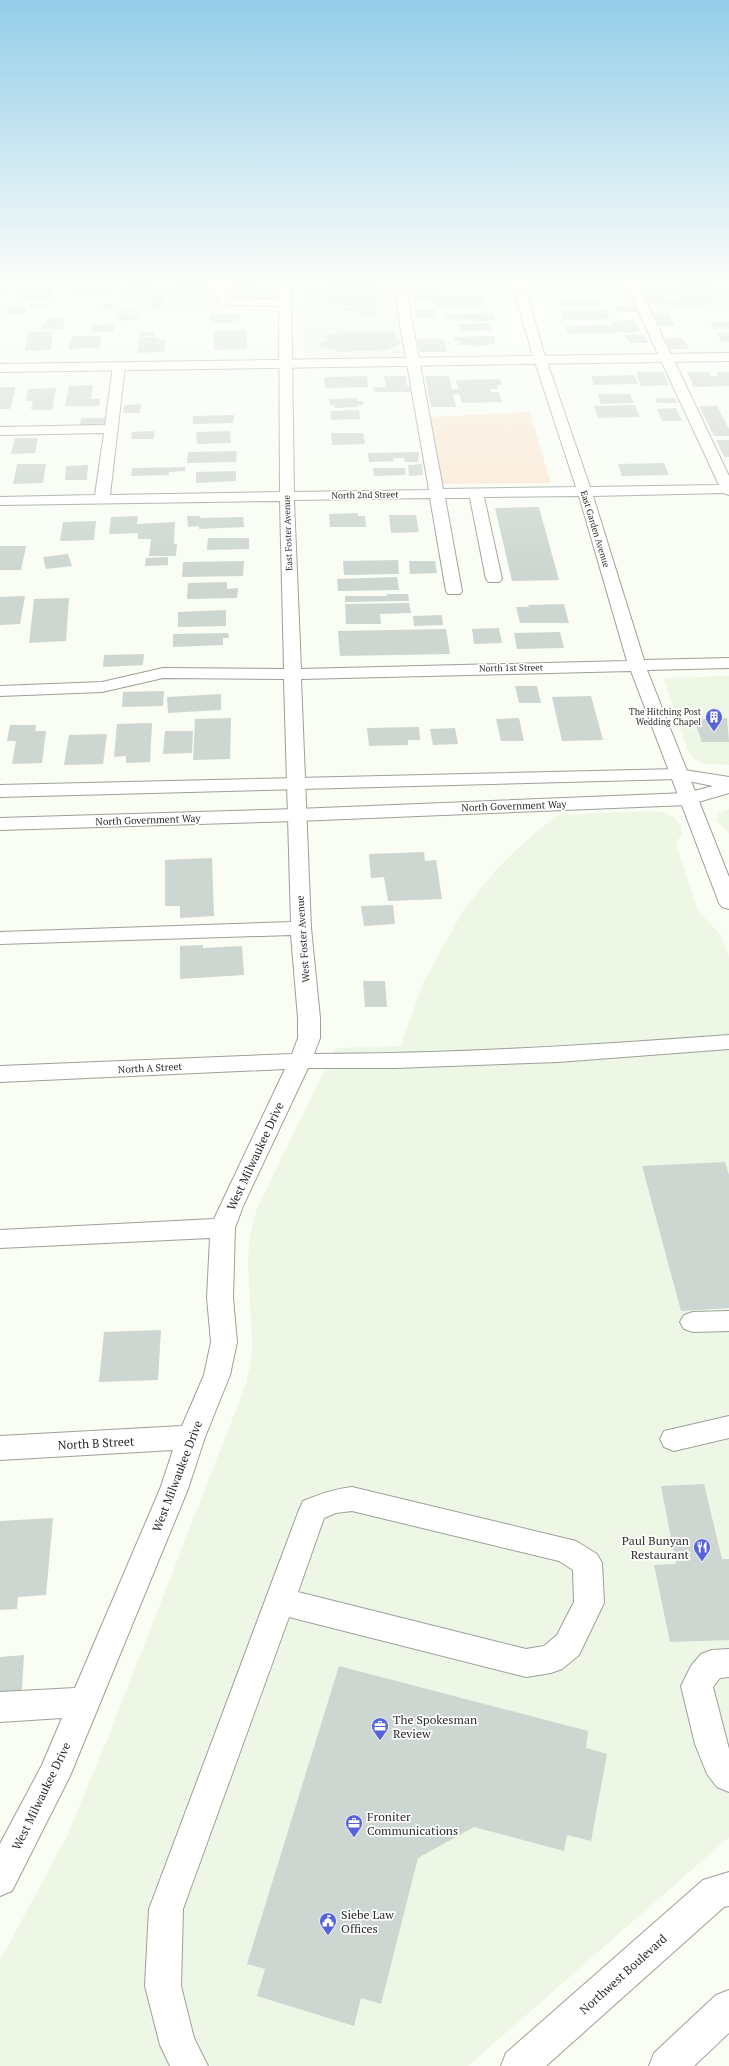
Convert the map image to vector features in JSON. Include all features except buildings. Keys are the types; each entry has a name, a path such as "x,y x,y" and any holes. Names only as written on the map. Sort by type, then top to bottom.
{"street":[{"path":"102,499 117,379"},
{"name":"East Foster Avenue","path":"286,379 286,496 297,782"},
{"path":"416,379 454,591"},
{"name":"East Garden Avenue","path":"547,379 637,665 729,903"},
{"path":"676,379 729,490"},
{"path":"0,431 111,429"},
{"name":"North 2nd Street","path":"0,501 729,490"},
{"path":"476,494 494,579"},
{"name":"North 1st Street","path":"0,691 102,687 163,673 292,674 729,664"},
{"path":"0,791 297,782 678,774 729,783"},
{"path":"297,782 297,815"},
{"name":"North Government Way","path":"0,824 297,815 688,799 729,787"},
{"name":"West Foster Avenue","path":"297,815 301,928 309,1018 309,1038 300,1061"},
{"path":"0,938 301,928"},
{"name":"North A Street","path":"0,1074 300,1061 395,1061 558,1055 729,1042"},
{"name":"West Milwaukee Drive","path":"0,1879 54,1776 174,1489 191,1437 217,1375 224,1342 220,1298 224,1228 231,1206 300,1061"},
{"path":"0,1239 224,1228"},
{"path":"693,1322 729,1321"},
{"path":"674,1439 729,1428"},
{"name":"North B Street","path":"0,1448 191,1437"},
{"path":"190,2066 178,2045 163,1986 166,1909 313,1510 333,1501 352,1499 566,1550 587,1563 589,1603 568,1645 551,1659 526,1663 280,1601"},
{"path":"729,1663 712,1664 702,1676 697,1686 711,1744 718,1763 729,1776"},
{"path":"0,1707 85,1702"},
{"name":"Northwest Boulevard","path":"519,2066 715,1892 729,1889"},
{"path":"667,2066 729,2008"}],"shaded area":[{"path":"530,412 551,483 442,484 430,417"},
{"path":"729,676 729,765 702,763 693,758 688,751 664,679"},
{"path":"729,809 729,834 716,820 719,813"},
{"path":"650,811 662,812 674,817 681,826 682,834 677,841 677,847 698,911 721,935 729,958 729,1837 468,2066 0,2066 0,1961 67,1836 106,1743 246,1384 251,1362 252,1342 248,1261 250,1236 257,1208 336,1048 401,1046 423,983 463,911 496,870 529,838 558,815"}],"place":[{"name":"The Hitching Post Wedding Chapel","path":"714,732"},
{"name":"Paul Bunyan Restaurant","path":"702,1562"},
{"name":"The Spokesman Review","path":"380,1741"},
{"name":"Froniter Communications","path":"354,1838"},
{"name":"Siebe Law Offices","path":"328,1936"}]}
